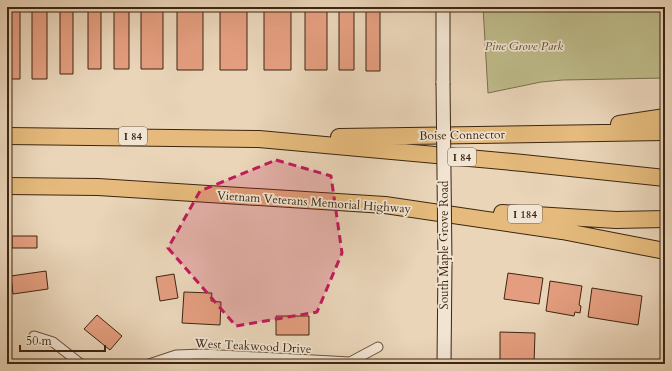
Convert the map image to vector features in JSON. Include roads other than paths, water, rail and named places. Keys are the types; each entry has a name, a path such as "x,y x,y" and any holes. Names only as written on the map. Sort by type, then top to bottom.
{"highway":[{"path":"558,133 665,117"},
{"name":"Boise Connector","path":"259,139 665,132"},
{"name":"I 84","path":"7,136 259,139 538,164 665,178"},
{"name":"Vietnam Veterans Memorial Highway","path":"7,186 106,188 385,205 562,231 665,251"},
{"name":"I 184","path":"385,205 616,220 665,219"}],"main road":[{"name":"South Maple Grove Road","path":"443,7 445,263 444,364"}],"street":[{"path":"34,336 53,342 82,364"},
{"name":"West Teakwood Drive","path":"149,364 176,355 203,354 350,362 378,347"}],"lane":[{"path":"664,364 665,316"}],"park label":[{"name":"Pine Grove Park","path":"524,46"}]}
